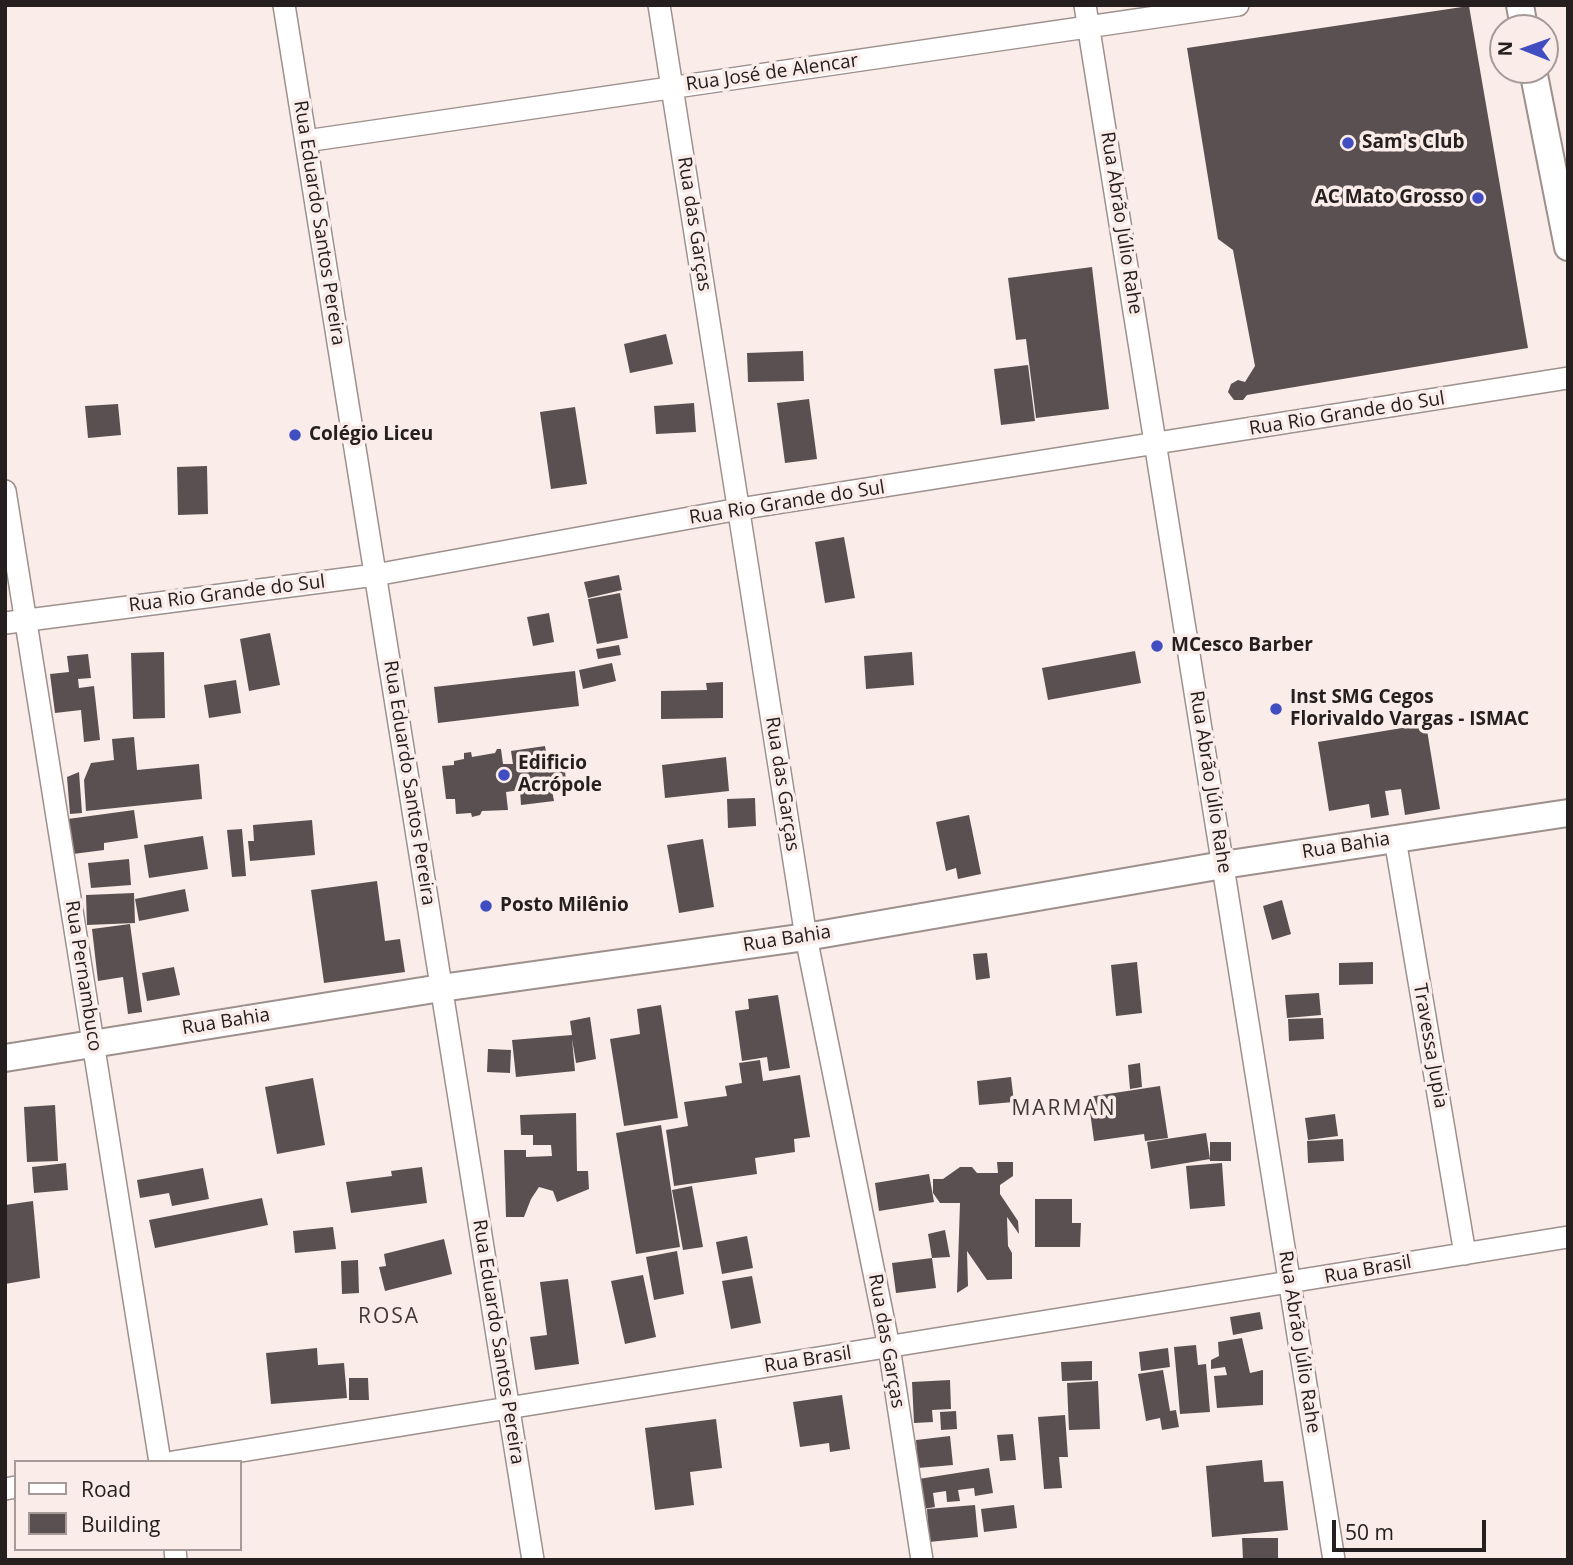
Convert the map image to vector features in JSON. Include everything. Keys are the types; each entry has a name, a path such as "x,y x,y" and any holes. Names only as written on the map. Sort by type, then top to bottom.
{"main road":[{"path":"1536,84 1568,247"},
{"name":"Rua Bahia","path":"5,1058 442,988 806,937 1223,865 1568,813"}],"street":[{"name":"Rua Eduardo Santos Pereira","path":"284,5 533,1560"},
{"name":"Rua das Garças","path":"659,5 806,937 889,1347 922,1560"},
{"name":"Rua Abrão Júlio Rahe","path":"1086,5 1334,1560"},
{"name":"Rua José de Alencar","path":"306,141 1238,5"},
{"name":"Rua Rio Grande do Sul","path":"15,621 375,575 739,509 1568,378"},
{"name":"Rua Pernambuco","path":"5,491 15,621 93,1044 160,1460"},
{"name":"Travessa Jupia","path":"1395,839 1465,1254"},
{"name":"Rua Brasil","path":"185,1460 1568,1237"}],"building":[{"name":"Sam's Club","path":"1469,6 1528,348 1247,395 1243,400 1234,400 1228,392 1231,384 1238,380 1245,382 1255,366 1233,250 1218,239 1187,48"},
{"path":"1092,267 1109,409 1036,418 1026,339 1016,340 1008,278"},
{"path":"666,334 673,364 630,373 624,344"},
{"path":"803,351 804,381 748,382 747,353"},
{"path":"1028,365 1035,421 1001,425 994,369"},
{"path":"809,399 817,459 785,463 777,403"},
{"path":"694,403 696,432 656,434 654,406"},
{"path":"118,404 121,435 88,438 85,406"},
{"path":"575,407 587,484 551,489 540,412"},
{"path":"207,466 208,514 178,515 177,467"},
{"path":"844,537 855,598 825,603 815,542"},
{"path":"619,575 622,590 588,598 584,582"},
{"path":"620,593 628,638 597,644 588,599"},
{"path":"549,613 554,642 533,646 527,617"},
{"path":"270,633 280,685 249,691 240,639"},
{"path":"619,645 621,655 598,659 596,649"},
{"path":"1135,651 1141,683 1048,700 1042,668"},
{"path":"164,652 165,718 133,719 131,653"},
{"path":"912,652 914,685 866,689 864,656"},
{"path":"88,654 91,678 78,679 79,688 94,686 100,740 84,742 81,710 55,713 50,674 69,672 67,656"},
{"path":"612,663 616,681 583,689 579,670"},
{"path":"575,671 579,706 438,723 434,687"},
{"path":"236,680 241,713 209,718 204,685"},
{"path":"723,682 723,718 661,719 661,691 707,690 706,683"},
{"path":"1426,724 1440,809 1405,815 1401,789 1385,791 1389,815 1371,818 1369,804 1329,811 1318,742"},
{"path":"134,737 137,770 199,764 202,799 86,811 84,780 91,763 114,760 112,739"},
{"name":"Edificio Acrópole","path":"545,746 547,759 564,757 566,783 551,785 554,801 521,805 520,790 506,792 508,810 482,811 480,815 472,817 471,813 456,814 455,799 446,799 442,766 454,765 454,761 464,759 464,753 471,752 472,757 495,753 497,749 501,749 503,764 513,764 511,751"},
{"path":"726,757 729,791 665,798 662,765"},
{"path":"79,772 82,813 70,814 67,777"},
{"path":"755,798 756,826 728,828 727,799"},
{"path":"134,810 138,838 104,843 104,850 73,854 68,819"},
{"path":"969,815 981,874 958,879 956,868 946,871 936,822"},
{"path":"312,820 315,855 250,861 248,841 254,841 253,825"},
{"path":"242,829 246,876 232,877 227,830"},
{"path":"203,836 208,869 149,878 144,845"},
{"path":"703,839 714,907 679,913 667,845"},
{"path":"129,859 131,885 91,888 88,863"},
{"path":"377,881 385,941 400,939 405,972 324,983 311,890"},
{"path":"185,889 189,911 139,921 135,899"},
{"path":"134,893 135,923 87,925 86,895"},
{"path":"1282,900 1291,934 1272,940 1263,906"},
{"path":"130,924 142,1012 128,1014 123,977 98,981 92,929"},
{"path":"987,953 990,978 976,980 973,954"},
{"path":"1137,962 1142,1013 1116,1016 1111,965"},
{"path":"1373,962 1373,984 1339,985 1339,963"},
{"path":"174,967 180,995 147,1001 142,973"},
{"path":"1319,993 1321,1015 1287,1018 1285,995"},
{"path":"778,995 790,1068 769,1071 767,1057 742,1061 735,1011 749,1009 748,999"},
{"path":"661,1005 678,1118 624,1126 610,1039 640,1034 637,1009"},
{"path":"590,1017 596,1059 576,1063 572,1039 575,1071 516,1077 512,1040 572,1035 570,1021"},
{"path":"1323,1018 1324,1039 1289,1041 1288,1019"},
{"path":"488,1049 511,1050 510,1073 487,1072"},
{"path":"760,1060 763,1081 800,1075 810,1137 794,1139 795,1152 755,1158 757,1174 674,1186 666,1130 688,1126 684,1102 727,1096 725,1086 742,1083 739,1063"},
{"path":"1140,1063 1142,1087 1130,1089 1128,1065"},
{"path":"1011,1077 1014,1102 979,1105 977,1081"},
{"path":"313,1078 325,1145 277,1154 265,1087"},
{"path":"1160,1086 1168,1138 1145,1141 1144,1134 1094,1141 1088,1097"},
{"path":"55,1105 58,1161 27,1162 24,1107"},
{"path":"576,1113 577,1171 588,1171 589,1189 557,1202 553,1191 539,1187 524,1217 506,1217 504,1150 526,1150 526,1157 552,1156 551,1145 533,1145 533,1135 521,1135 520,1115"},
{"path":"1335,1114 1338,1136 1308,1140 1305,1118"},
{"path":"661,1125 680,1247 636,1254 616,1133"},
{"path":"1206,1133 1210,1159 1151,1169 1147,1142"},
{"path":"1343,1139 1344,1161 1308,1163 1307,1141"},
{"path":"1210,1142 1231,1142 1231,1161 1210,1161"},
{"path":"997,1162 1013,1162 1013,1176 1000,1185 1000,1194 1018,1221 1019,1234 1007,1217 1012,1279 987,1280 967,1251 968,1286 957,1293 960,1203 940,1203 933,1193 933,1179 943,1179 960,1167 972,1167 977,1173 998,1173"},
{"path":"66,1163 68,1190 34,1193 32,1167"},
{"path":"1222,1163 1225,1206 1190,1209 1186,1166"},
{"path":"422,1167 427,1203 351,1213 346,1182 392,1176 391,1171"},
{"path":"203,1168 209,1199 172,1206 169,1193 140,1198 137,1180"},
{"path":"929,1174 934,1202 879,1211 875,1183"},
{"path":"692,1186 703,1247 683,1250 672,1190"},
{"path":"262,1198 268,1225 155,1248 149,1220"},
{"path":"1035,1199 1072,1199 1072,1223 1081,1223 1080,1247 1035,1247"},
{"path":"33,1201 40,1278 5,1284 5,1205"},
{"path":"333,1227 336,1249 295,1253 293,1231"},
{"path":"945,1230 950,1257 932,1258 928,1234"},
{"path":"747,1236 753,1268 722,1274 716,1242"},
{"path":"444,1239 452,1274 385,1291 379,1267 386,1266 384,1254"},
{"path":"677,1251 684,1294 654,1300 646,1257"},
{"path":"932,1258 936,1288 896,1293 892,1263"},
{"path":"358,1260 359,1293 342,1294 341,1261"},
{"path":"643,1275 656,1337 625,1344 611,1281"},
{"path":"752,1276 761,1323 731,1329 722,1281"},
{"path":"568,1279 579,1364 535,1370 530,1337 547,1335 540,1282"},
{"path":"1260,1312 1263,1329 1233,1335 1230,1317"},
{"path":"1242,1338 1250,1373 1263,1370 1263,1405 1217,1408 1214,1376 1227,1375 1225,1367 1211,1369 1211,1360 1219,1356 1218,1342"},
{"path":"1196,1345 1198,1365 1206,1364 1210,1412 1180,1414 1174,1347"},
{"path":"317,1348 318,1365 344,1363 347,1398 271,1404 266,1353"},
{"path":"1168,1348 1170,1367 1141,1371 1139,1352"},
{"path":"1092,1361 1092,1380 1062,1381 1061,1362"},
{"path":"1163,1370 1170,1411 1176,1410 1179,1427 1162,1430 1160,1418 1146,1421 1138,1374"},
{"path":"349,1378 368,1378 369,1400 349,1400"},
{"path":"950,1380 951,1409 932,1410 933,1422 914,1423 912,1382"},
{"path":"1098,1381 1100,1429 1069,1430 1067,1383"},
{"path":"842,1395 850,1449 830,1452 829,1443 800,1447 793,1402"},
{"path":"956,1411 957,1429 941,1430 940,1412"},
{"path":"1065,1415 1068,1457 1059,1457 1062,1488 1044,1489 1038,1417"},
{"path":"716,1419 722,1468 690,1472 694,1505 655,1510 645,1428"},
{"path":"1013,1434 1016,1460 1000,1461 997,1435"},
{"path":"950,1436 953,1465 918,1468 916,1440"},
{"path":"1262,1460 1264,1482 1283,1481 1288,1530 1212,1537 1206,1466"},
{"path":"989,1468 993,1493 975,1496 974,1488 958,1490 960,1501 947,1502 946,1491 933,1493 935,1507 917,1510 912,1480"},
{"path":"975,1505 978,1537 929,1542 927,1509"},
{"path":"1014,1505 1017,1528 984,1532 981,1509"},
{"path":"1242,1538 1278,1538 1278,1560 1243,1560"}],"place":[{"name":"Sam's Club","path":"1348,143"},
{"name":"AC Mato Grosso","path":"1478,198"},
{"name":"Colégio Liceu","path":"295,435"},
{"name":"MCesco Barber","path":"1157,646"},
{"name":"Inst SMG Cegos Florivaldo Vargas - ISMAC","path":"1276,709"},
{"name":"Edificio Acrópole","path":"504,775"},
{"name":"Posto Milênio","path":"486,906"}],"district":[{"name":"MARMAN","path":"1064,1109"},
{"name":"ROSA","path":"389,1317"}]}
